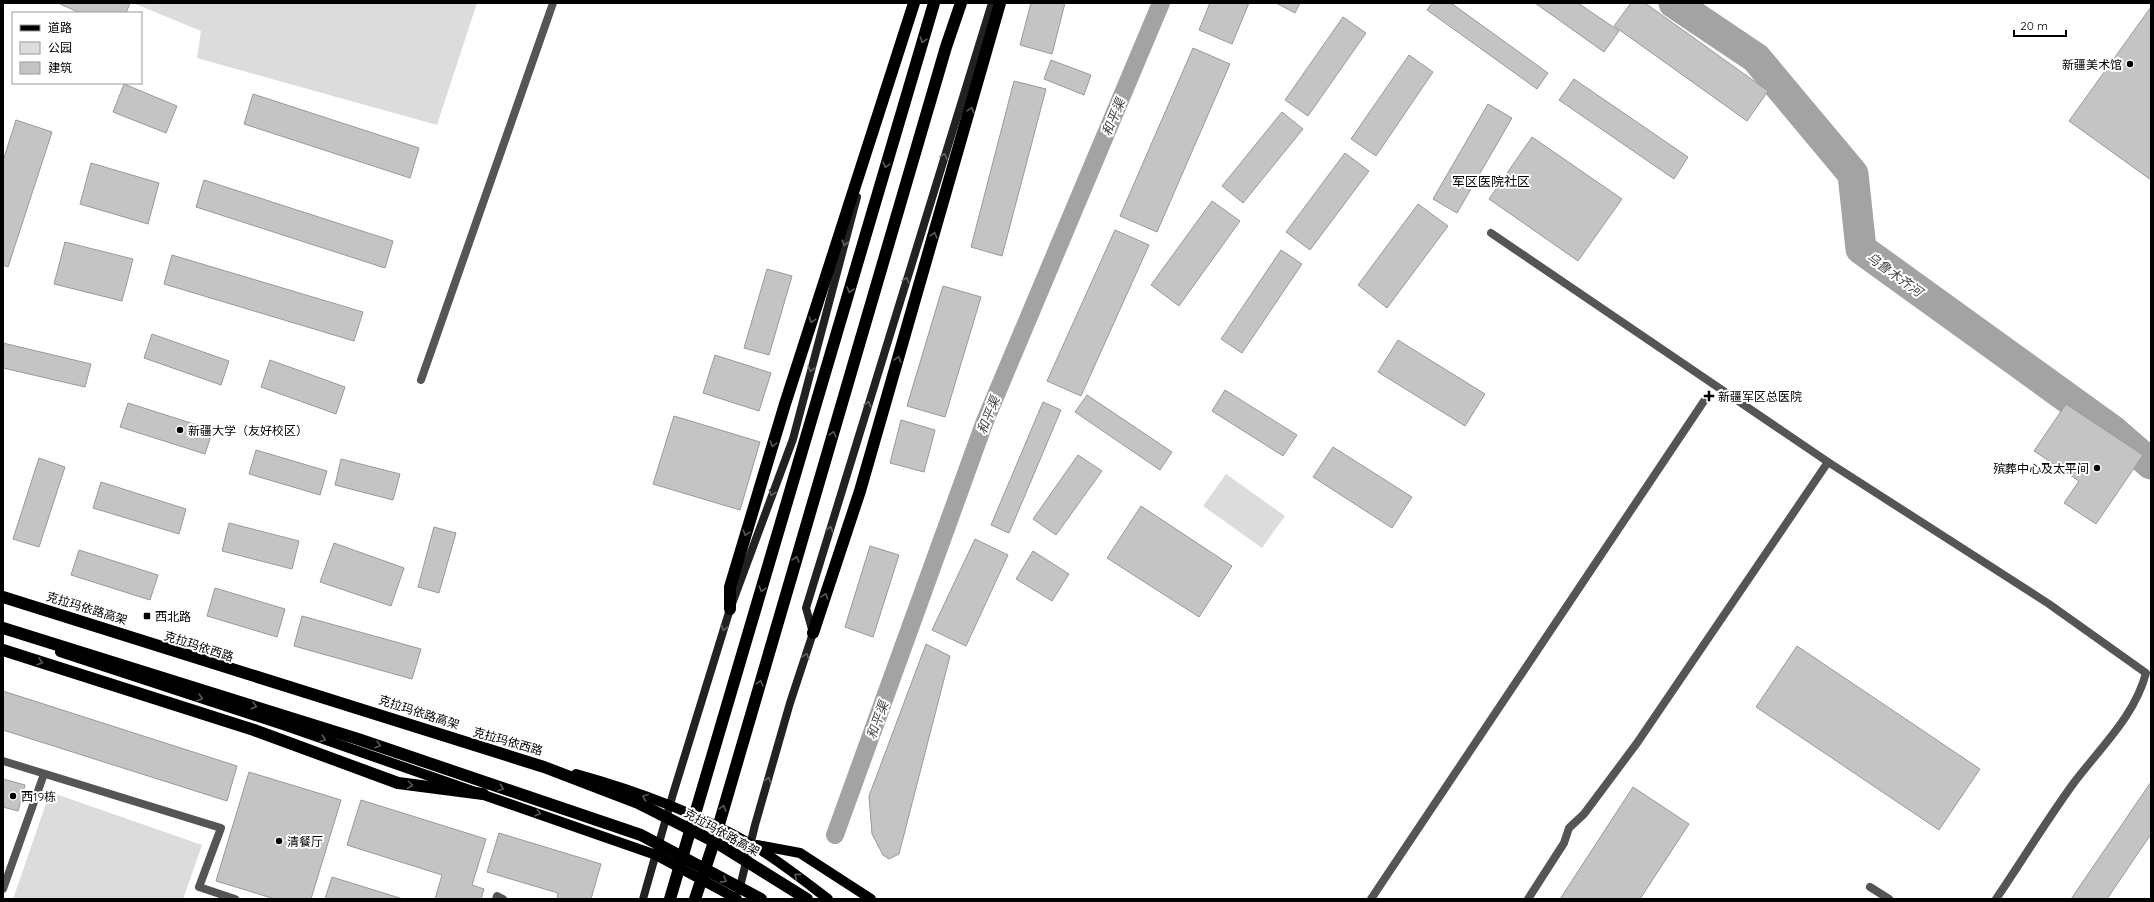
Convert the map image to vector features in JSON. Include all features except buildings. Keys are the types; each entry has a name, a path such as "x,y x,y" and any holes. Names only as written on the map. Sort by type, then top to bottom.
{"highway":[{"path":"730,608 730,587 757,495 914,3"},
{"path":"670,899 934,3"},
{"path":"695,899 713,845 933,92 961,3"},
{"path":"813,633 860,491 1000,3"},
{"name":"克拉玛依路高架","path":"3,597 363,709 551,770 638,803 717,843 807,899"},
{"path":"3,628 358,739 641,835 761,899"},
{"path":"3,650 254,730 398,783 483,794"}],"main road":[{"path":"643,899 671,806 673,794 730,608 792,439 910,3"},
{"path":"3,633 483,794 656,855 737,899 750,844 788,710 813,633 806,608 992,3"},
{"name":"克拉玛依西路","path":"3,597 346,708 605,782 671,806 750,844 772,857 828,899"},
{"path":"750,844 800,853 871,899"}],"street":[{"path":"421,380 553,3"},
{"path":"1491,233 1828,462 2049,604 2146,673 2141,692 2120,724 2073,784 1996,899"},
{"path":"1371,899 1704,401"},
{"path":"1528,899 1564,843 1569,828 1584,814 1637,743 1828,462"},
{"path":"3,761 221,828 199,887 235,899"},
{"path":"3,889 44,774"},
{"path":"1870,887 1889,899"},
{"path":"496,899 497,896 503,899"}],"green space":[{"path":"133,3 477,3 437,125 197,58 201,31"},
{"path":"1226,474 1285,516 1262,548 1203,506"},
{"path":"50,792 202,845 183,899 13,899"}],"waterway":[{"name":"和平渠","path":"835,835 985,421 1161,3"},
{"name":"乌鲁木齐河","path":"1674,3 1756,58 1853,174 1861,249 2112,430 2151,464"}],"place":[{"name":"新疆美术馆","path":"2130,64"},
{"name":"新疆军区总医院","path":"1709,396"},
{"name":"新疆大学（友好校区）","path":"180,430"},
{"name":"殡葬中心及太平间","path":"2097,468"},
{"name":"西北路","path":"147,616"},
{"name":"西19栋","path":"13,796"},
{"name":"清餐厅","path":"279,841"}],"district":[{"name":"军区医院社区","path":"1491,181"}]}
